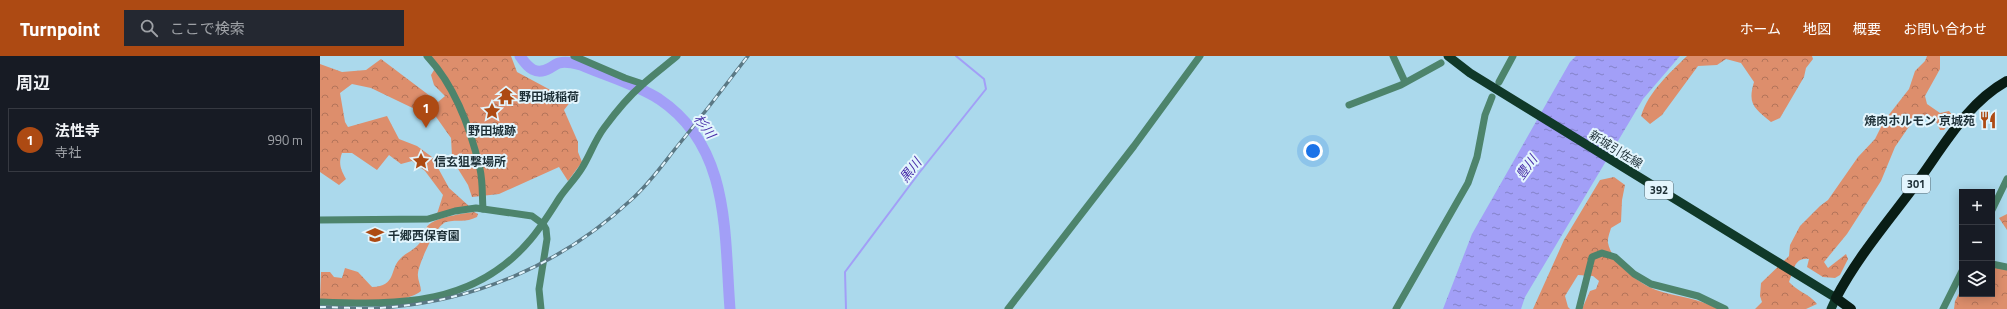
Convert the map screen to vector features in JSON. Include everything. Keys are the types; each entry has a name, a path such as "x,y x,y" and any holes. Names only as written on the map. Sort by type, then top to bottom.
{"highway":[{"name":"301","path":"1836,298 1865,251 1961,123 1985,96 2007,81"},
{"path":"1836,298 1851,309"}],"main road":[{"name":"新城引佐線","path":"1444,59 1470,73 1836,298"},
{"path":"1831,309 1836,298"}],"street":[{"path":"428,56 443,76 464,116 480,169 483,209"},
{"path":"574,56 641,85"},
{"path":"1008,309 1130,152 1200,56"},
{"path":"1393,56 1404,82"},
{"path":"1499,82 1513,56"},
{"path":"320,302 384,303 411,301 472,286 491,276 531,240 568,185 582,168 603,129 633,93 672,58"},
{"path":"1349,105 1404,82 1444,59"},
{"path":"1396,309 1468,183 1478,157 1485,115 1492,97"},
{"path":"1995,204 2007,179"},
{"path":"320,220 428,220 455,211 483,209 525,213 543,224 546,229 547,239 539,289 541,309"},
{"path":"1579,309 1592,258 1602,253 1615,257 1634,274 1651,284 1698,296 1725,309"},
{"path":"1995,265 2007,267"},
{"path":"1943,309 1959,277"}],"green space":[{"path":"429,56 511,56 517,72 571,101 564,110 578,142 578,152 582,162 568,181 559,167 499,194 472,197 468,185 455,164 452,156 451,138 434,114 428,115 371,88 352,84 340,93 345,122 348,127 387,116 399,139 417,146 432,157 449,188 470,207 437,214 443,195 425,171 412,161 401,164 389,155 377,170 352,153 342,153 340,160 341,167 346,179 339,185 320,172 320,64 342,72 366,70 381,59 438,102 445,96 434,85 431,75 437,65"},
{"path":"1687,56 1812,56 1813,59 1806,68 1804,77 1780,118 1771,122 1754,105 1751,96 1754,82 1741,63 1726,59 1717,65 1698,66 1662,115 1650,124 1641,116 1649,99 1660,83"},
{"path":"1927,56 1940,56 1940,69 1925,96 1927,104 1940,113 1949,111 1954,117 1944,130 1940,130 1934,117 1921,115 1908,128 1895,147 1881,181 1847,234 1824,262 1828,268 1846,254 1848,259 1840,275 1835,278 1823,277 1807,267 1809,259 1800,260 1797,262 1789,282 1817,304 1806,309 1755,309 1762,302 1760,296 1761,283 1789,256 1790,245 1800,226 1828,200 1858,157 1875,139 1884,121 1909,89 1915,71 1925,61"},
{"path":"1614,177 1625,185 1622,200 1621,222 1611,228 1608,243 1610,250 1620,265 1641,283 1649,287 1703,302 1718,309 1582,309 1590,291 1596,289 1599,281 1593,276 1578,275 1565,296 1570,309 1533,309 1564,240 1600,180"},
{"path":"474,212 478,214 477,217 469,220 446,222 433,237 419,268 418,275 421,291 412,296 387,301 320,299 321,272 330,272 334,277 342,278 345,268 358,272 372,287 380,286 389,281 394,268 400,259 419,244 429,225 446,217"},
{"path":"2007,214 2007,230 1999,218"},
{"path":"1995,268 2007,270 2007,309 1954,309 1955,301 1959,294 1959,297 1995,297"}],"water":[{"name":"豊川","path":"1576,56 1680,56 1643,99 1525,297 1521,309 1443,309 1472,234 1570,62"}],"waterway":[{"name":"杉川","path":"520,56 529,67 536,71 545,70 562,62 570,62 581,65 650,94 659,99 682,119 700,141 712,166 724,222 730,309"},
{"name":"黒川","path":"846,309 845,272 919,173 986,89 984,79 956,56"}],"railway":[{"path":"320,307 378,308 413,305 448,298 482,289 546,261 576,243 604,223 649,182 748,56"}],"place":[{"name":"野田城稲荷","path":"506,96"},
{"name":"野田城跡","path":"492,111"},
{"name":"焼肉ホルモン 京城苑","path":"1988,120"},
{"name":"法性寺","path":"426,128"},
{"name":"信玄狙撃場所","path":"421,161"},
{"name":"千郷西保育園","path":"375,235"}]}
